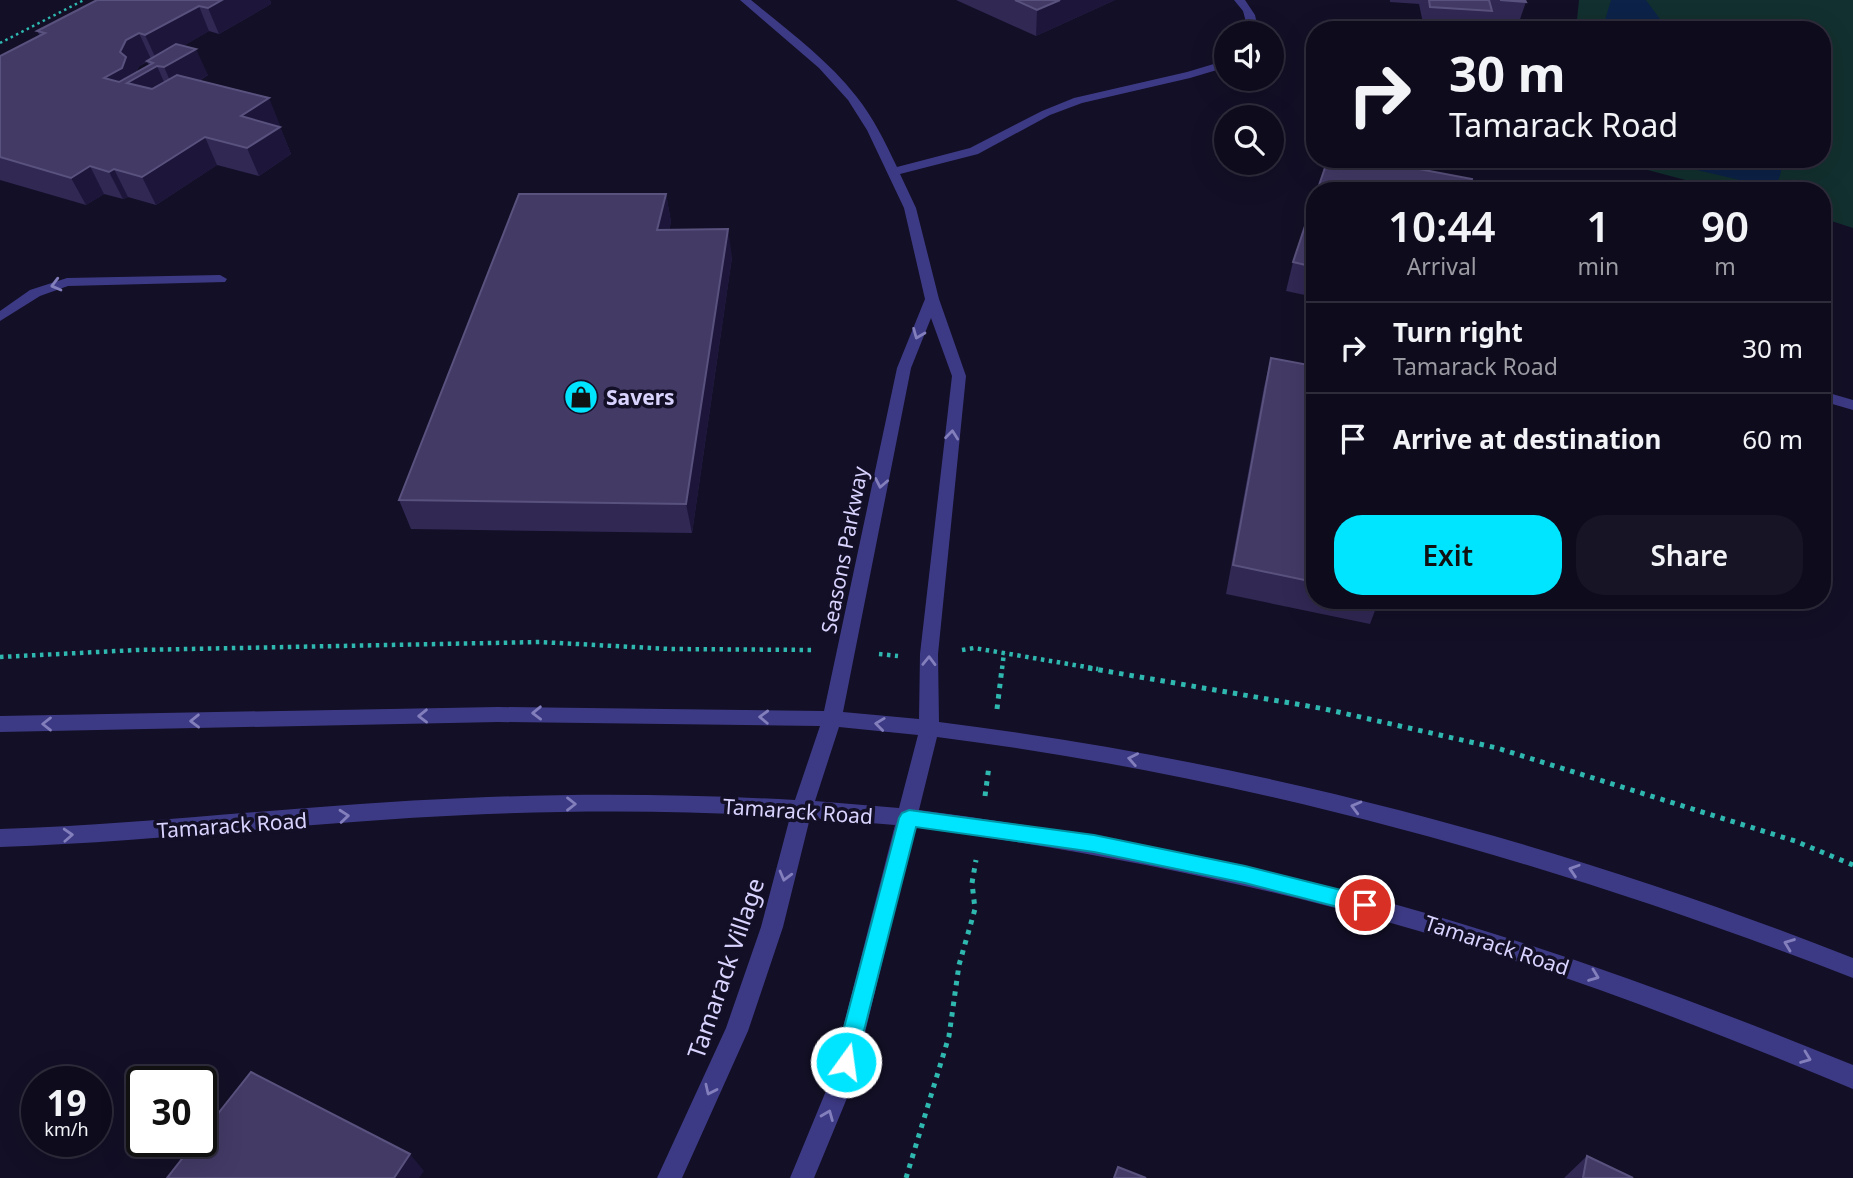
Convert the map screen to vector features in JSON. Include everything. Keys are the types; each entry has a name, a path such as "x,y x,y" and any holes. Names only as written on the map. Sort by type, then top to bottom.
{"street":[{"path":"745,0 823,66 852,98 873,130 910,208 932,299 959,376 929,654 929,730 909,818 839,1086 802,1178"},
{"path":"1239,0 1245,4 1252,21"},
{"path":"892,172 974,151 1046,113 1078,100 1214,67"},
{"path":"0,317 48,286 67,282 220,279"},
{"name":"Seasons Parkway","path":"802,810 832,719 904,368 932,299"},
{"path":"1831,399 1853,405"},
{"path":"0,724 560,713 832,719 993,736 1100,752 1325,799 1569,868 1702,911 1853,968"},
{"name":"Tamarack Road","path":"0,838 161,831 528,804 707,805 909,818 1094,844 1245,874 1345,899 1570,967 1853,1077"},
{"name":"Tamarack Village","path":"669,1178 737,1031 772,927 802,810"}],"path":[{"path":"0,43 84,0"},
{"path":"0,657 137,650 540,642 670,649 794,648 907,657 974,648 1325,709 1497,748 1795,841 1853,865"},
{"path":"906,1178 949,1036 959,965 975,909 972,883"}],"green space":[{"path":"1579,0 1853,0 1853,228 1831,221 1831,182 1693,182 1640,168 1831,168 1831,21 1577,21"}],"water":[{"path":"1611,0 1646,0 1661,21 1605,21"},
{"path":"1688,168 1780,168 1779,179 1775,182 1748,182"}],"building":[{"path":"97,0 222,0 208,8 199,6 145,35 139,33 126,40 120,52 126,57 122,68 104,78 119,82 153,63 147,61 176,44 196,49 127,83 152,89 177,75 269,98 241,116 280,127 247,148 205,137 142,177 90,166 71,178 0,157 0,56 45,33 37,31"},
{"path":"1015,0 1060,0 1037,10"},
{"path":"1429,0 1489,0 1492,11 1430,7"},
{"path":"1325,168 1414,168 1472,179 1471,182 1320,182"},
{"path":"519,194 666,194 657,230 728,229 686,504 399,500"},
{"path":"1306,223 1306,265 1293,262"},
{"path":"1271,358 1306,365 1306,580 1233,565"},
{"path":"251,1072 410,1154 394,1178 167,1178 183,1157 217,1157 217,1115"},
{"path":"1587,1156 1633,1178 1583,1178"},
{"path":"1118,1167 1146,1178 1114,1178"}],"place":[{"name":"Savers","path":"581,397"}],"route":[{"path":"846,1062 909,818 1094,844 1245,874 1365,905"}]}
